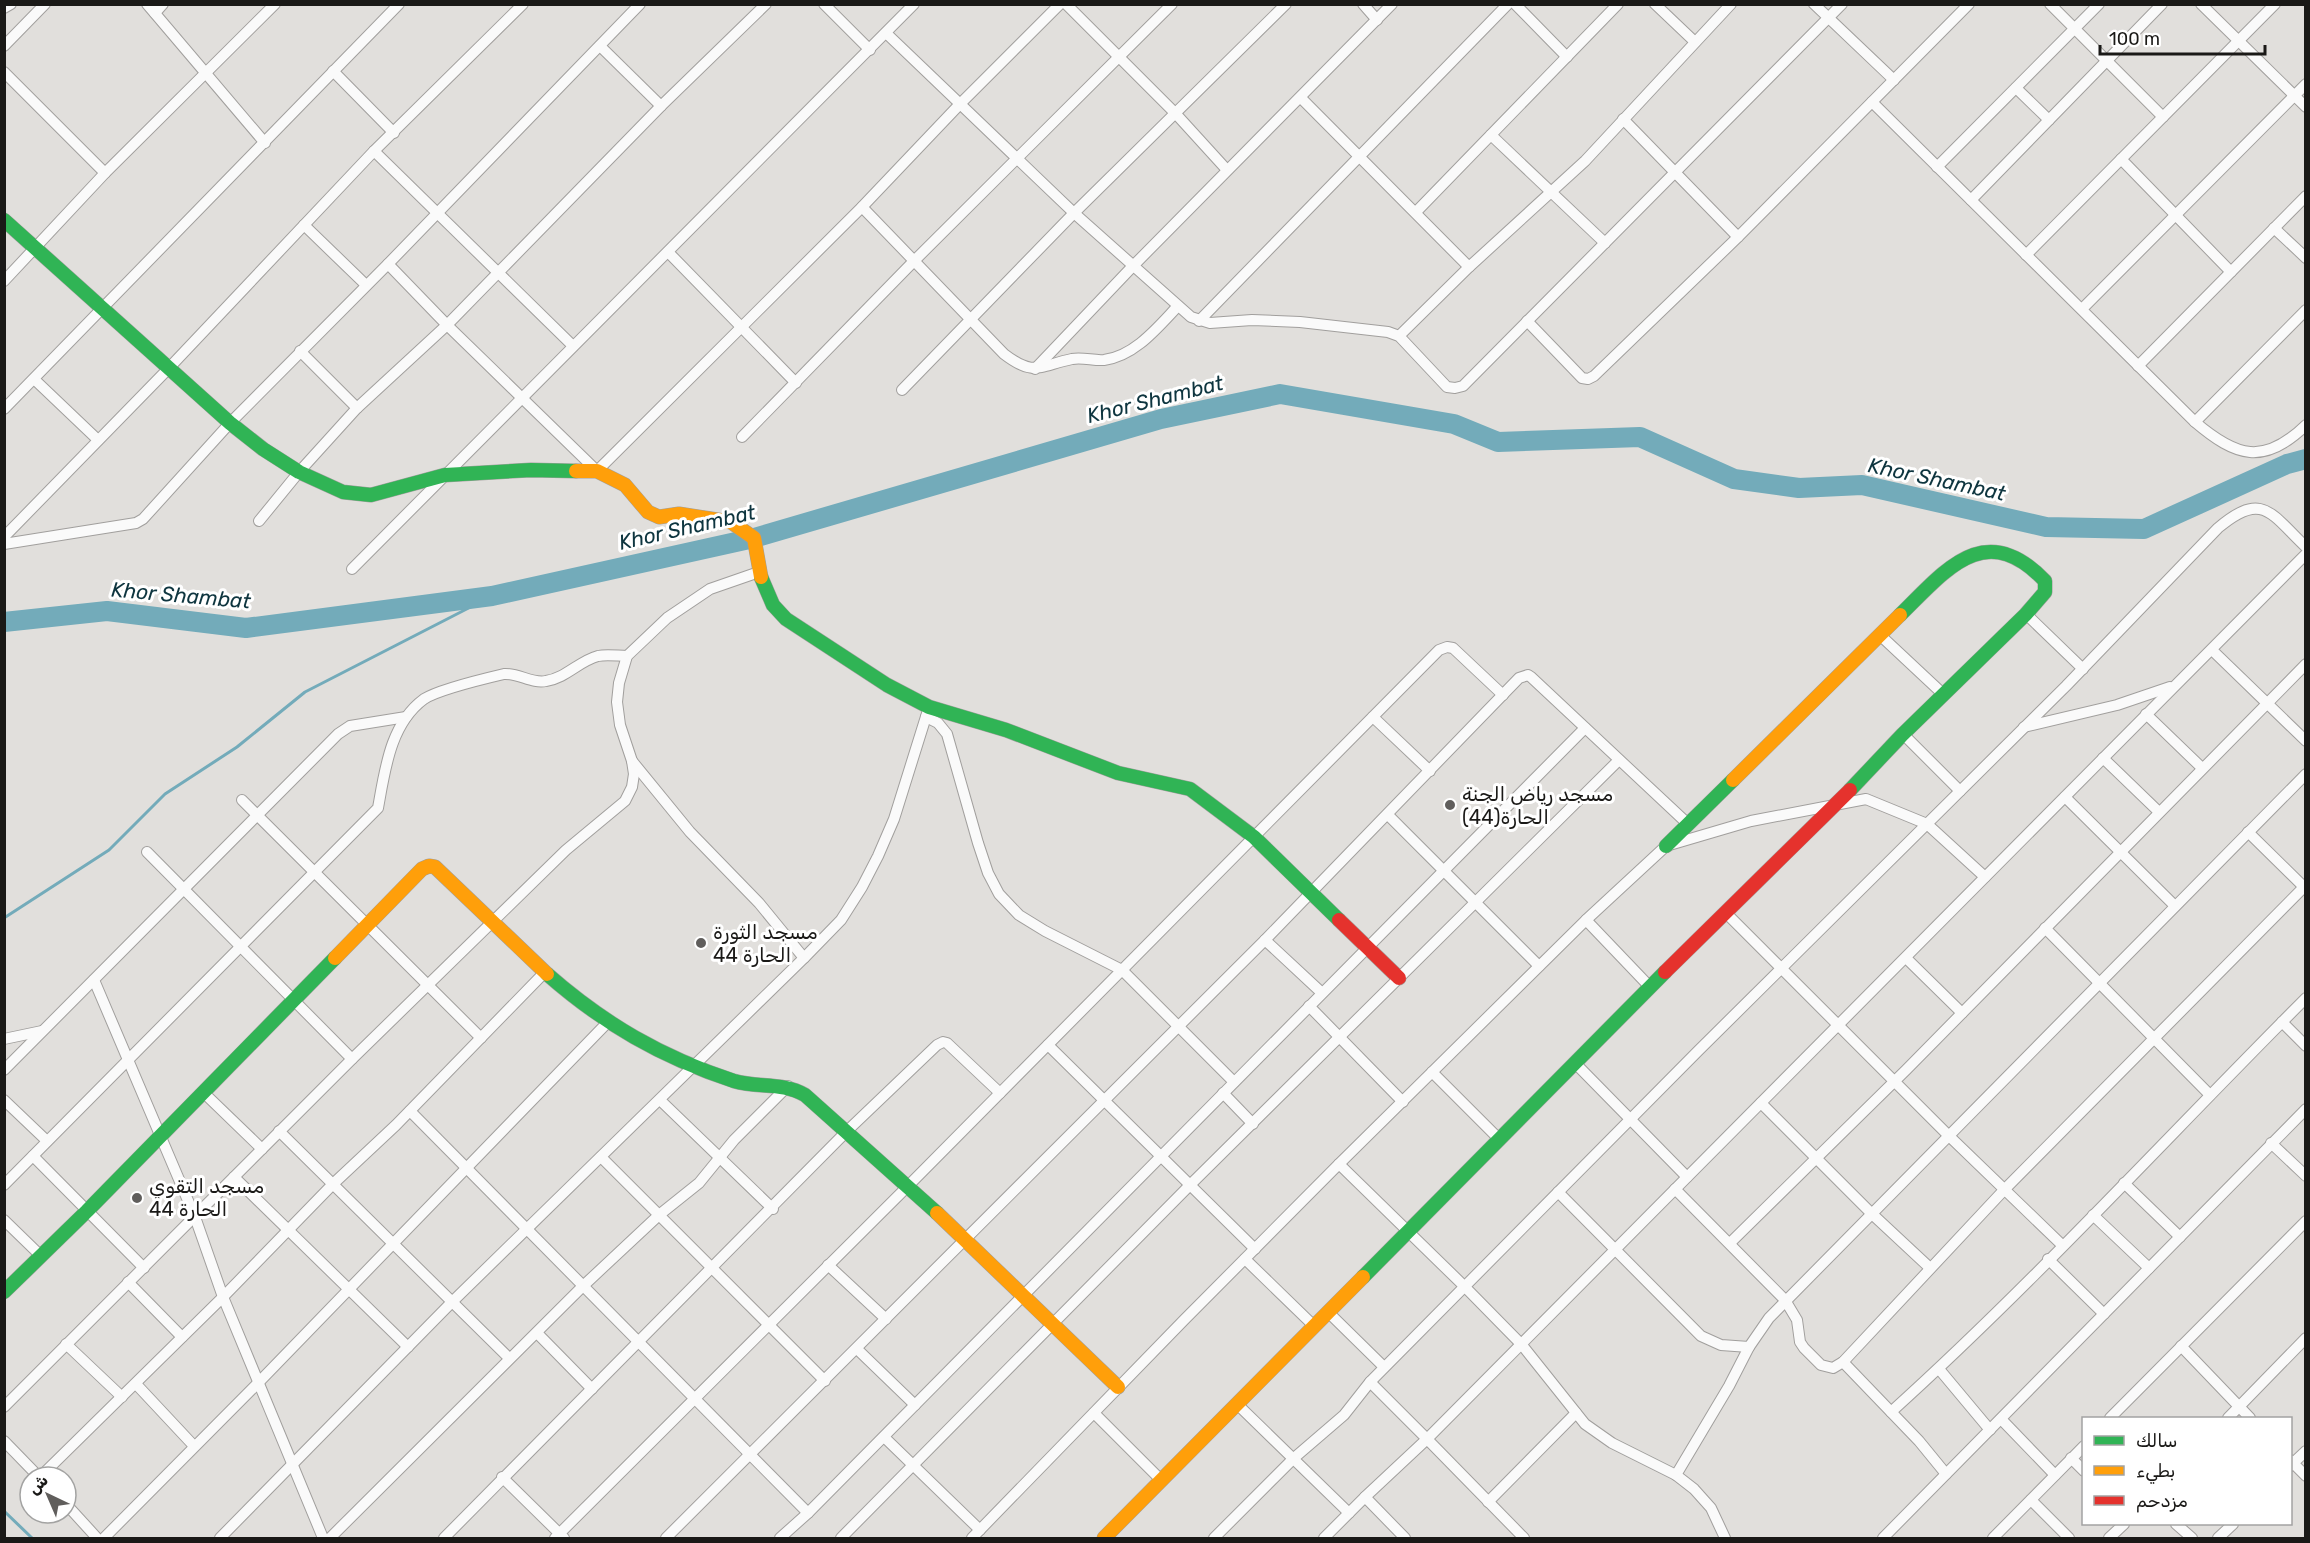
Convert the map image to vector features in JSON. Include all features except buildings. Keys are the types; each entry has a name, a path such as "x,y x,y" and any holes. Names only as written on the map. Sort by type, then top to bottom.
{"street":[{"path":"4,8 11,4"},
{"path":"4,46 45,4"},
{"path":"147,4 265,143"},
{"path":"154,14 163,4"},
{"path":"4,281 38,248 105,173 275,4"},
{"path":"4,409 35,380 399,4"},
{"path":"4,537 170,368 374,151 524,4"},
{"path":"4,544 136,523 162,499 230,423 640,4"},
{"path":"260,521 299,472 357,408 447,325 661,106 766,4"},
{"path":"824,4 870,50"},
{"path":"352,569 914,4"},
{"path":"4,220 38,248 102,309 230,423 263,449 299,472 344,492 371,495 445,476 531,470 597,471 1060,4"},
{"path":"1066,4 1176,114 1227,170"},
{"path":"742,437 914,261 1172,4"},
{"path":"902,390 1074,213 1286,4"},
{"path":"1363,4 1377,20"},
{"path":"1035,369 1132,267 1392,4"},
{"path":"1199,321 1508,4"},
{"path":"1515,4 1567,57"},
{"path":"1416,212 1618,4"},
{"path":"1655,4 1695,42"},
{"path":"1399,336 1469,267 1597,149 1731,4"},
{"path":"1814,4 1894,80"},
{"path":"886,33 1132,267 1199,321 1300,322 1378,329 1399,336 1440,381 1447,387 1455,388 1463,386 1842,4"},
{"path":"1527,321 1582,378 1588,379 1594,376 1738,237 1969,4"},
{"path":"2050,4 2163,117"},
{"path":"1937,167 2099,4"},
{"path":"1971,200 2162,4"},
{"path":"2201,4 2306,107"},
{"path":"2026,255 2275,4"},
{"path":"600,46 661,106"},
{"path":"333,71 394,132"},
{"path":"4,72 105,173"},
{"path":"2082,309 2306,84"},
{"path":"2016,88 2049,120"},
{"path":"1301,98 1469,267"},
{"path":"1872,102 2194,422 2231,449 2246,453 2268,450 2290,440 2306,425"},
{"path":"1623,119 1738,237"},
{"path":"1491,135 1605,243"},
{"path":"374,151 573,346"},
{"path":"2121,159 2231,272"},
{"path":"2138,366 2306,196"},
{"path":"861,207 1004,354 1019,365 1035,369 1081,357 1102,360 1117,357 1133,348 1151,333 1178,306"},
{"path":"304,225 366,285"},
{"path":"2274,228 2306,258"},
{"path":"668,252 796,383"},
{"path":"388,264 447,325 597,471 625,485 648,512 659,518 679,514 731,522 754,538 759,572 770,598 786,619 837,655 927,712 947,734 978,843 988,873 999,894 1019,915 1045,931 1122,970 1234,1082"},
{"path":"2194,422 2306,310"},
{"path":"300,351 357,408"},
{"path":"35,380 98,440"},
{"path":"1214,1539 1294,1458 1344,1415 1370,1382 1464,1286 2083,669 2234,514 2249,508 2264,509 2306,547"},
{"path":"972,1539 1339,1164 1947,569 1963,557 1979,551 2000,552 2015,556 2030,565 2045,581 2045,592 2026,614 1650,987 1104,1539"},
{"path":"1328,1537 1365,1497 1522,1345 2306,554"},
{"path":"4,1407 428,984 566,850 625,801 632,787 634,774 620,725 617,702 618,683 627,656 667,618 710,589 759,572"},
{"path":"2026,614 2083,669"},
{"path":"1881,636 1943,694"},
{"path":"502,1477 560,1537 693,1400 1439,650 1447,647 1453,648 1503,695"},
{"path":"2212,650 2306,741"},
{"path":"4,1185 378,808 391,746 406,717 425,698 490,677 514,673 533,681 543,682 567,674 598,656 627,656"},
{"path":"1730,1243 1962,1013 2266,702 2306,664"},
{"path":"666,1539 1312,893 1519,678 1528,675 1688,824"},
{"path":"2024,728 2117,705 2177,684"},
{"path":"927,712 1006,730 1118,773 1190,789 1254,837 1399,978"},
{"path":"220,1539 451,1303 841,920 878,856 894,819 927,712"},
{"path":"2146,714 2202,768"},
{"path":"4,1070 338,734 350,726 406,717"},
{"path":"1373,717 1430,771"},
{"path":"780,1539 884,1437 1160,1155 1585,728"},
{"path":"1903,734 1960,790"},
{"path":"2103,758 2159,812"},
{"path":"841,1539 1190,1185 1619,760"},
{"path":"632,761 690,832 759,903 804,958"},
{"path":"1676,1475 1729,1386 1749,1347 1785,1300 2306,774"},
{"path":"2065,797 2175,906"},
{"path":"242,800 481,1038"},
{"path":"1666,846 1751,821 1866,800 1927,824 1985,877"},
{"path":"1389,815 1539,966"},
{"path":"1675,1189 1785,1300 1797,1320 1800,1342 1813,1359 1826,1367 1833,1368 1842,1362 2004,1190 2305,887 2248,832"},
{"path":"147,852 352,1059"},
{"path":"4,1292 204,1093 422,870 429,866 435,867 491,923 573,998 607,1023 658,1050 750,1085 788,1086 805,1095 908,1186 1118,1388"},
{"path":"1725,912 1948,1135 2062,1245"},
{"path":"1586,920 1650,987"},
{"path":"2045,928 2210,1095"},
{"path":"1265,940 1322,993"},
{"path":"1905,958 1962,1013"},
{"path":"52,1465 136,1384 333,1184 410,1111 545,972"},
{"path":"94,980 195,1217 222,1297 323,1539"},
{"path":"1891,1412 1939,1369 2306,998"},
{"path":"1309,1006 1403,1101"},
{"path":"2282,1022 2306,1046"},
{"path":"104,1539 607,1023"},
{"path":"4,1039 43,1031"},
{"path":"444,1539 502,1477 712,1270 847,1131 937,1045 947,1043 1000,1093"},
{"path":"1048,1045 1255,1249"},
{"path":"1575,1063 1687,1177"},
{"path":"1432,1072 1499,1139"},
{"path":"330,1539 582,1287 659,1215 699,1183 719,1158 788,1086"},
{"path":"204,1093 262,1149"},
{"path":"1223,1093 1253,1124"},
{"path":"4,1100 47,1141"},
{"path":"660,1100 772,1209"},
{"path":"1761,1103 1871,1213 1930,1268"},
{"path":"1883,1539 2306,1109"},
{"path":"410,1111 693,1400 808,1513"},
{"path":"279,1131 509,1358"},
{"path":"2271,1143 2306,1176"},
{"path":"33,1156 144,1268"},
{"path":"601,1157 825,1381"},
{"path":"1339,1164 1522,1345 1593,1431 1676,1475 1704,1498 1714,1514 1720,1537"},
{"path":"234,1177 408,1347"},
{"path":"2124,1183 2180,1237"},
{"path":"1558,1192 1701,1336 1721,1345 1749,1347"},
{"path":"2093,1215 2149,1268"},
{"path":"4,1220 41,1256"},
{"path":"2112,1417 2306,1221"},
{"path":"1245,1259 1314,1326"},
{"path":"2048,1260 2104,1314"},
{"path":"828,1265 886,1319"},
{"path":"128,1282 182,1337"},
{"path":"1328,1312 1384,1367"},
{"path":"537,1333 592,1389"},
{"path":"2230,1417 2306,1338"},
{"path":"66,1344 122,1397"},
{"path":"2181,1346 2248,1417"},
{"path":"857,1349 915,1405"},
{"path":"1842,1362 1891,1412 1946,1474"},
{"path":"1939,1369 1990,1430"},
{"path":"1370,1382 1524,1539"},
{"path":"136,1384 194,1446"},
{"path":"1237,1404 1349,1513"},
{"path":"1094,1413 1161,1480"},
{"path":"1488,1502 1576,1413"},
{"path":"2001,1419 2055,1475"},
{"path":"884,1437 980,1530"},
{"path":"4,1441 28,1465"},
{"path":"1993,1539 2082,1448"},
{"path":"2292,1462 2306,1451"},
{"path":"2071,1458 2082,1469"},
{"path":"2292,1464 2306,1476"},
{"path":"1365,1497 1405,1539"},
{"path":"2031,1500 2069,1539"},
{"path":"78,1518 97,1539"},
{"path":"2109,1539 2123,1525"},
{"path":"2177,1525 2192,1539"},
{"path":"2218,1539 2232,1525"}],"waterway":[{"name":"Khor Shambat","path":"4,622 107,611 246,628 492,596 754,538 1161,419 1280,394 1454,424 1498,442 1640,437 1734,479 1799,488 1862,485 2046,527 2144,529 2287,464 2306,459"},
{"path":"4,918 109,850 165,794 237,747 305,692 492,596"},
{"path":"4,1511 32,1538"}],"traffic: fast":[{"path":"4,220 230,423 263,449 299,472 343,492 371,495 445,475 531,470 576,471"},
{"path":"1850,790 1903,734 2026,614 2045,592 2045,581 2023,563 2004,553 1985,552 1967,558 1950,568 1900,615"},
{"path":"761,577 773,605 786,619 887,685 929,707 1006,730 1118,773 1190,789 1254,837 1339,920"},
{"path":"1666,846 1733,780"},
{"path":"4,1292 87,1211 335,958"},
{"path":"1363,1277 1665,972"},
{"path":"547,974 612,1024 658,1050 707,1072 734,1081 788,1088 805,1095 937,1213"}],"traffic: slow":[{"path":"576,471 597,471 625,485 648,512 659,517 679,514 731,522 754,538 761,577"},
{"path":"1733,780 1900,615"},
{"path":"335,958 422,869 429,866 435,867 547,974"},
{"path":"937,1213 1118,1387"},
{"path":"1104,1538 1363,1277"}],"traffic: jam":[{"path":"1665,972 1850,790"},
{"path":"1339,920 1399,978"}],"place":[{"name":"مسجد رياض الجنة الحارة(44)","path":"1450,805"},
{"name":"مسجد الثورة الحارة 44","path":"701,943"},
{"name":"مسجد التقوي الحارة 44","path":"137,1198"}]}
